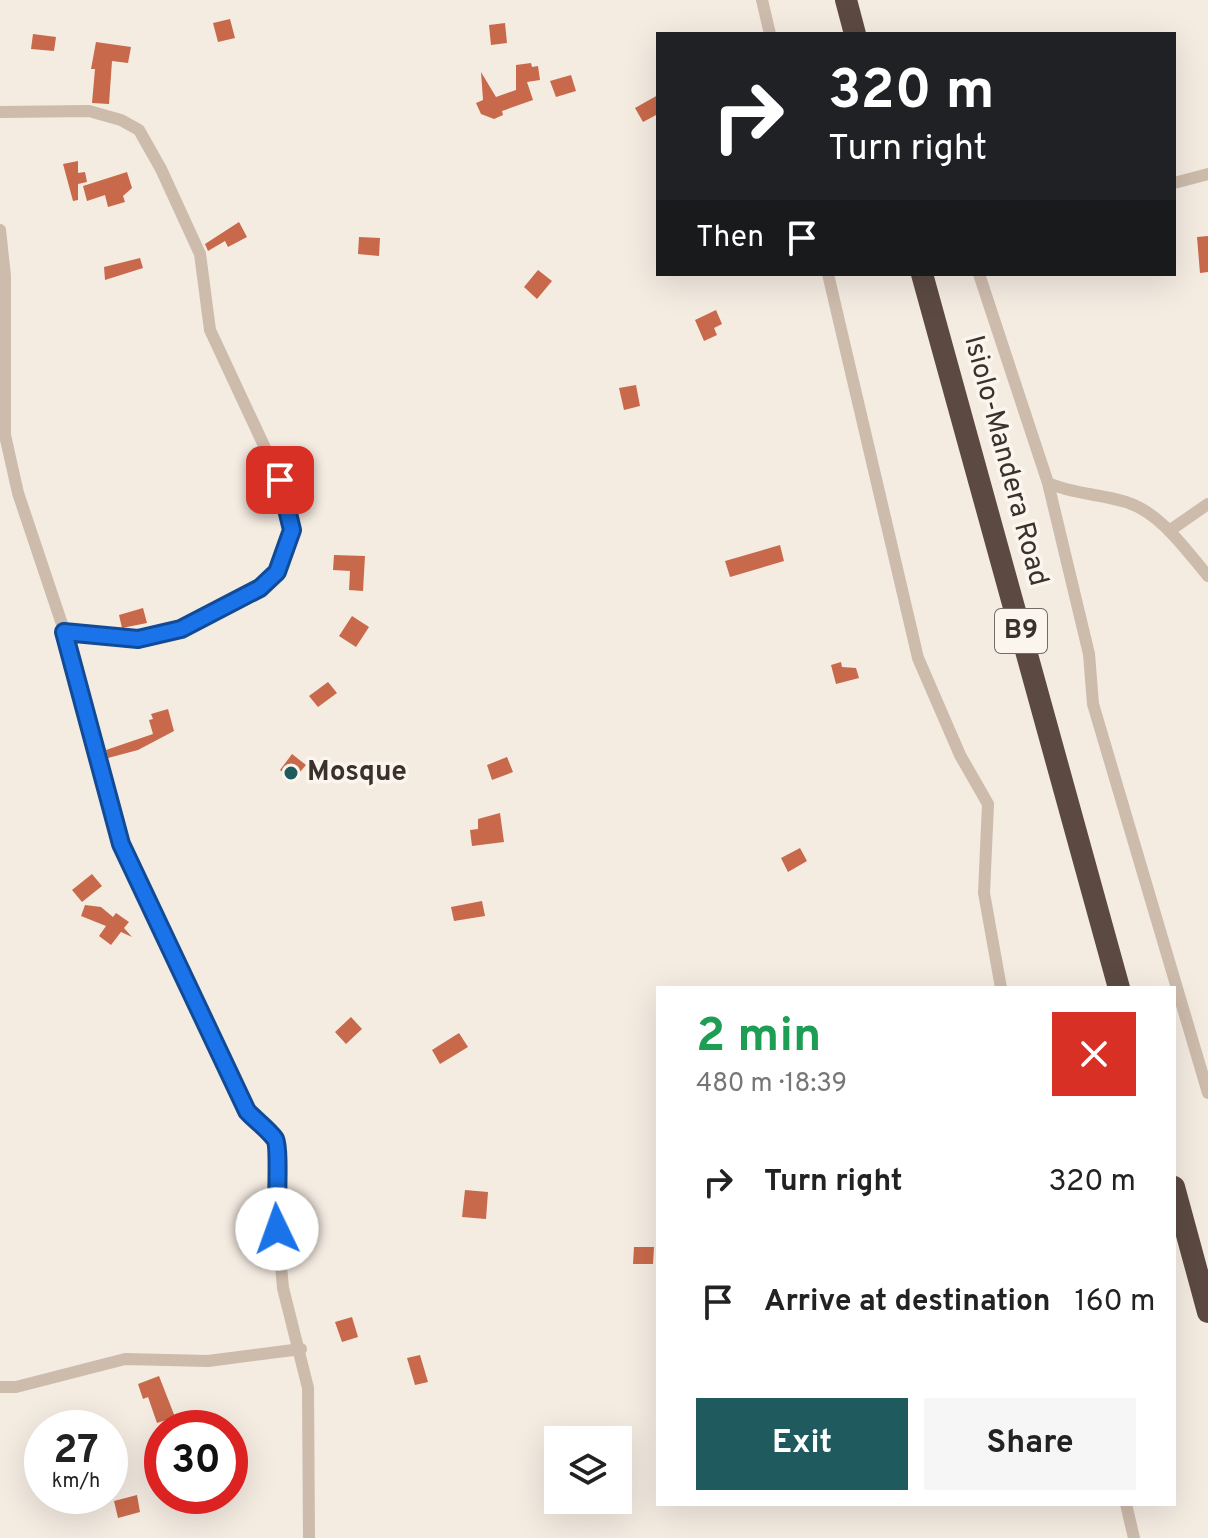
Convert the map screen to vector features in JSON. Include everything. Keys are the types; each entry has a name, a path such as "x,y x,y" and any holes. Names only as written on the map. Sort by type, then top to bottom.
{"highway":[{"path":"846,0 854,32"},
{"name":"Isiolo-Mandera Road","path":"923,276 1118,986"},
{"path":"1176,1194 1208,1312"}],"street":[{"path":"762,0 770,32"},
{"path":"0,112 89,111 121,120 139,130 161,169 200,254 210,330 280,480 292,530 277,572 260,588 181,629 138,639 64,632"},
{"path":"1176,184 1208,174"},
{"path":"1176,185 1208,182"},
{"path":"0,230 5,276 5,435 18,493 64,632 121,844 247,1111 274,1136 278,1145 275,1199 283,1288 301,1349 308,1388 309,1538"},
{"path":"828,276 918,658 960,755 988,804 984,893 1001,986"},
{"path":"980,276 1048,483 1089,654 1093,704 1208,1093"},
{"path":"1048,483 1068,491 1136,506 1169,531 1208,576"},
{"path":"1169,531 1208,504"},
{"path":"0,1387 16,1387 125,1359 208,1361 301,1349"},
{"path":"1126,1506 1134,1538"}],"building":[{"path":"230,19 235,38 218,42 213,23"},
{"path":"505,23 507,43 491,45 489,25"},
{"path":"33,34 56,37 54,51 31,49"},
{"path":"96,42 131,47 128,63 112,61 109,104 92,103 95,69 91,69"},
{"path":"531,63 532,67 538,66 540,80 527,82 533,100 502,111 503,115 494,119 481,114 476,103 483,100 481,72 496,97 516,90 516,65"},
{"path":"571,75 576,91 556,97 550,81"},
{"path":"656,96 656,115 643,122 635,108"},
{"path":"78,161 78,173 85,172 87,182 78,184 78,200 73,201 63,164"},
{"path":"127,172 132,188 123,196 125,202 108,207 105,195 87,201 83,186"},
{"path":"239,222 247,237 228,247 225,241 208,251 205,244"},
{"path":"1208,236 1208,272 1200,273 1197,237"},
{"path":"359,237 380,238 379,256 358,254"},
{"path":"140,258 143,268 105,280 104,267"},
{"path":"538,270 552,281 537,299 524,287"},
{"path":"716,310 722,324 714,328 717,335 704,341 695,320"},
{"path":"636,385 640,406 624,410 619,388"},
{"path":"780,545 784,561 730,577 725,561"},
{"path":"334,555 365,556 363,591 349,590 350,571 333,570"},
{"path":"143,608 147,623 122,628 119,615"},
{"path":"352,616 369,627 356,647 339,636"},
{"path":"841,662 842,667 856,668 859,678 836,684 831,665"},
{"path":"328,682 337,693 318,707 309,696"},
{"path":"168,709 174,731 138,750 108,758 106,750 153,734 149,720 153,719 151,714"},
{"path":"292,754 306,765 293,780 280,770"},
{"path":"507,757 513,772 492,780 487,765"},
{"path":"500,813 504,842 472,846 470,830 478,829 478,819"},
{"path":"800,848 807,861 788,872 781,858"},
{"path":"92,874 102,886 82,902 72,890"},
{"path":"482,901 485,916 454,921 451,907"},
{"path":"85,905 101,907 113,917 116,913 129,922 124,928 132,937 121,932 111,945 99,936 106,926 81,916"},
{"path":"351,1017 362,1029 346,1044 335,1032"},
{"path":"459,1033 468,1047 440,1064 432,1050"},
{"path":"465,1190 488,1192 486,1219 462,1217"},
{"path":"634,1247 654,1247 653,1264 633,1264"},
{"path":"352,1317 358,1337 342,1342 335,1322"},
{"path":"420,1355 428,1382 415,1385 407,1358"},
{"path":"159,1376 172,1410 152,1410 148,1397 143,1399 138,1384"},
{"path":"137,1495 140,1512 118,1518 117,1514 128,1514 128,1497"}],"place":[{"name":"Mosque","path":"291,773"}],"route":[{"path":"277,1229 278,1145 274,1136 247,1111 121,844 64,632 138,639 181,629 260,588 277,572 282,550 292,530 289,506 280,480"}]}
